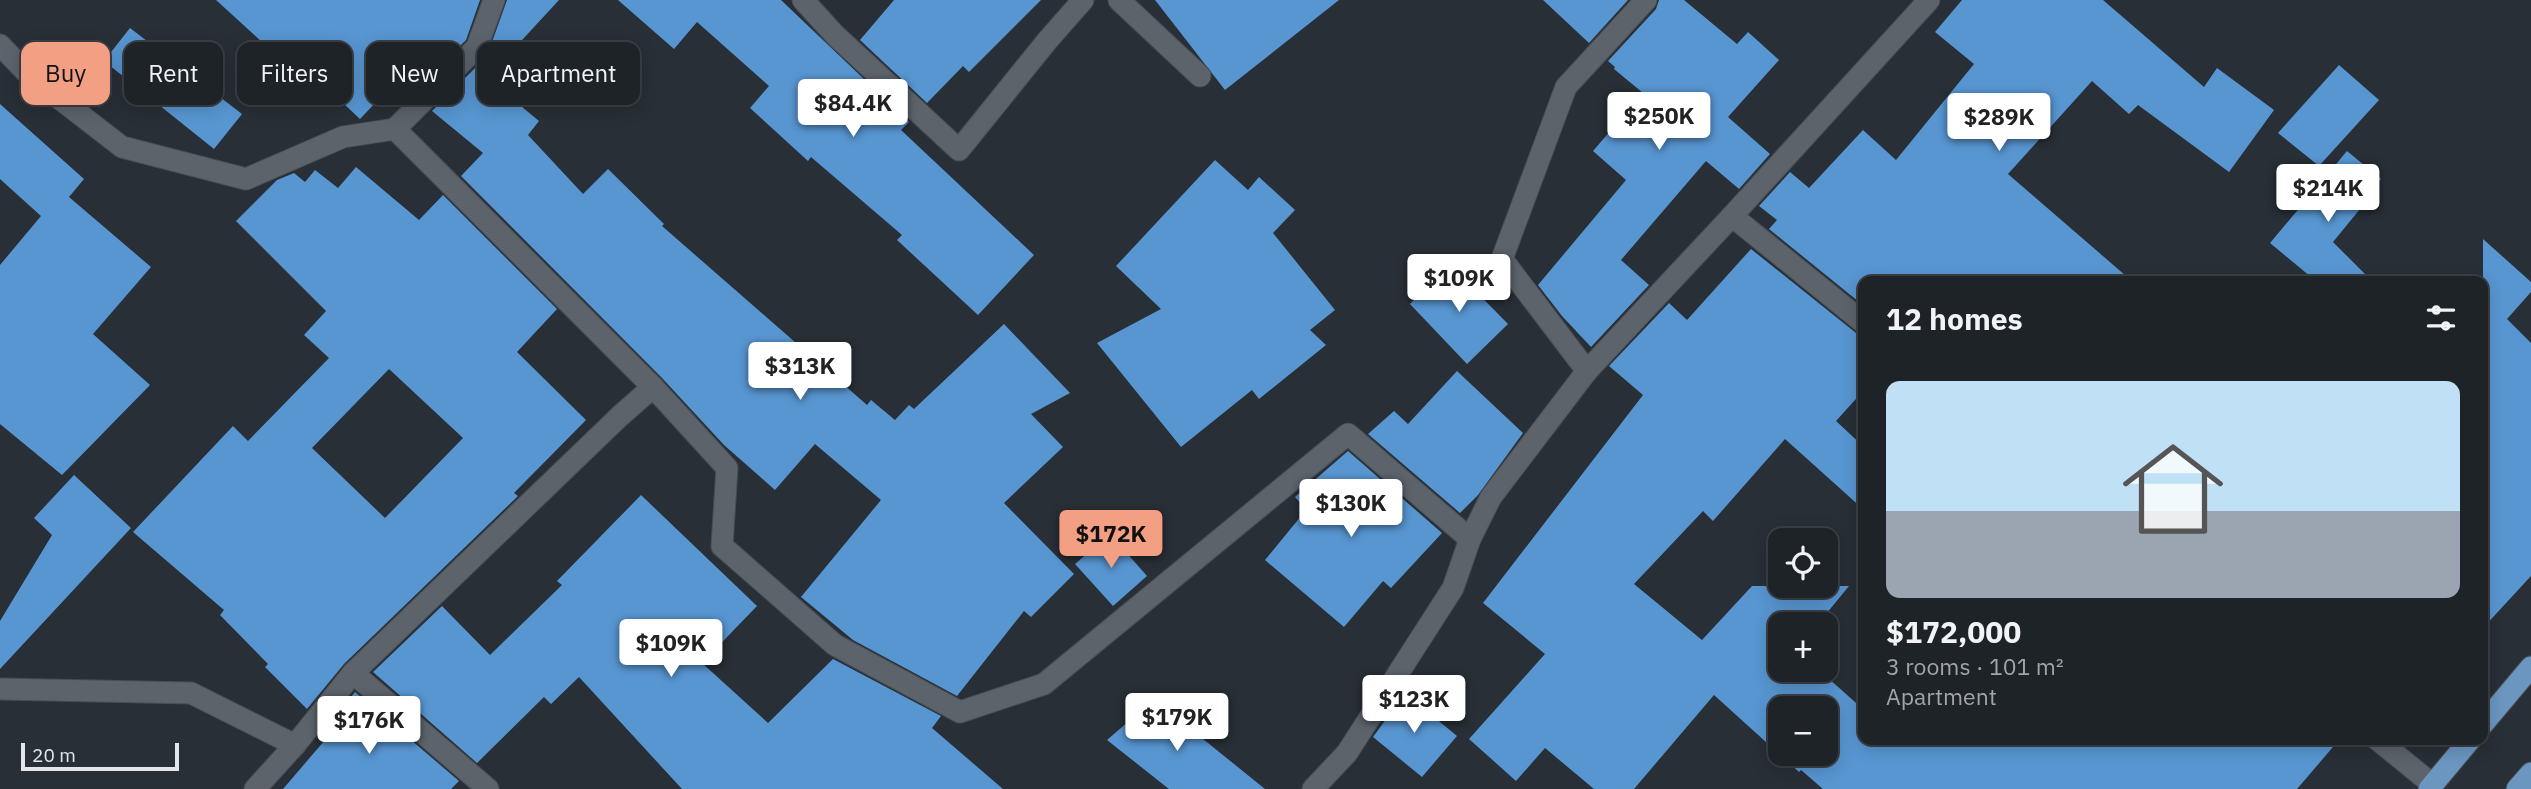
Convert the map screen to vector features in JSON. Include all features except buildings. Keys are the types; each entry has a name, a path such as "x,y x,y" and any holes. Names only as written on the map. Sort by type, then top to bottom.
{"main road":[{"path":"2488,718 2531,667"},
{"path":"2431,787 2466,745"},
{"path":"2517,789 2531,772"}],"street":[{"path":"0,45 29,75 122,147 246,179 343,136 395,130 477,47 494,0"},
{"path":"803,0 835,35 959,150 1083,0"},
{"path":"1119,0 1200,76"},
{"path":"1587,371 1502,259 1566,87 1646,0"},
{"path":"1313,789 1347,753 1453,588 1471,539 1491,497 1587,371 1929,0"},
{"path":"395,130 653,387 727,468 722,546 835,645 960,712 1044,684 1348,434 1471,539"},
{"path":"1732,216 1858,318"},
{"path":"255,789 296,745 353,673 653,387"},
{"path":"353,673 488,789"},
{"path":"0,689 191,693 296,745"},
{"path":"2384,745 2431,787"}]}
